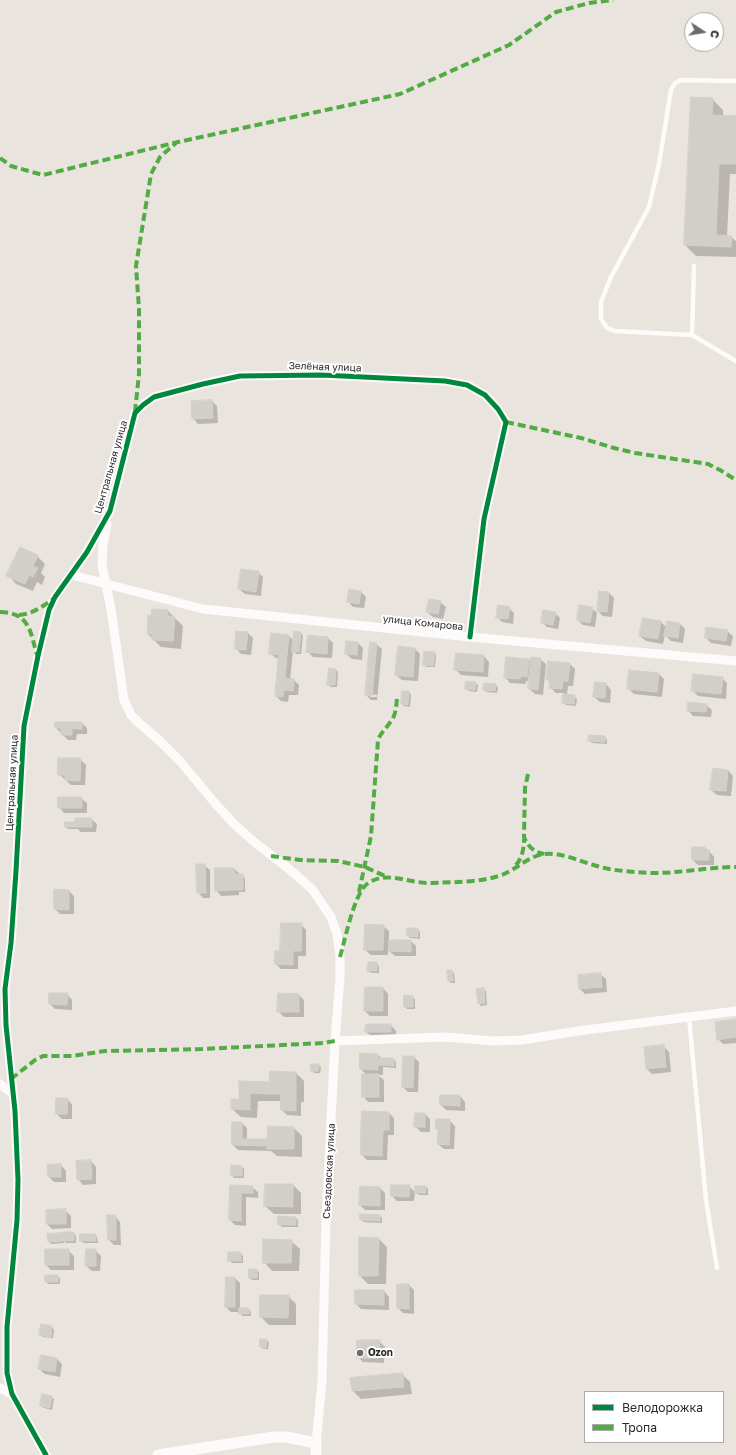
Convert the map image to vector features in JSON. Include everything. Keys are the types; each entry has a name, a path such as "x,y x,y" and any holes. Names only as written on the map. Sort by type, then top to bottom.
{"street":[{"name":"Зелёная улица","path":"135,413 154,397 168,392 240,376 322,375 445,381 467,385 485,395 506,422 484,519 470,637"},
{"name":"Центральная улица","path":"46,1455 12,1394 7,1373 8,1326 17,1220 18,1180 17,1141 6,1025 5,989 11,943 16,878 24,726 49,610 55,597 72,576 98,534 110,511 135,413"},
{"name":"Съездовская улица","path":"110,511 103,545 102,564 107,585 124,700 131,715 162,742 180,761 234,824 253,841 290,869 312,889 331,917 337,934 340,957 340,978 335,1041 326,1219 323,1366 316,1443"},
{"name":"улица Комарова","path":"72,576 203,610 470,637 736,661"},
{"path":"0,1001 5,989"},
{"path":"335,1041 432,1038 493,1041 522,1040 578,1031 736,1011"},
{"path":"0,1084 13,1094"},
{"path":"0,1388 12,1394"},
{"path":"166,1454 274,1437 316,1443 316,1455"}],"lane":[{"path":"736,81 681,80 675,83 671,90 659,164 649,207 611,277 601,302 601,319 607,328 615,331 692,335 736,361"},
{"path":"692,335 694,266"},
{"path":"689,1017 706,1200 717,1268"}],"building":[{"path":"691,97 713,98 712,115 736,116 736,164 719,164 716,235 732,236 731,247 684,245"},
{"path":"212,400 213,418 192,419 191,401"},
{"path":"20,547 38,555 33,566 38,568 33,577 29,575 25,584 6,576"},
{"path":"241,569 259,571 256,592 238,589"},
{"path":"349,589 361,591 359,604 347,602"},
{"path":"599,591 609,592 607,612 597,611"},
{"path":"429,599 441,601 438,614 426,612"},
{"path":"498,605 510,607 508,619 496,618"},
{"path":"579,605 593,607 590,623 577,620"},
{"path":"152,609 168,610 168,616 175,617 173,641 152,640 152,634 147,634 148,615 151,615"},
{"path":"543,610 556,612 553,625 541,623"},
{"path":"643,618 661,621 658,639 639,636"},
{"path":"667,621 680,623 678,638 664,636"},
{"path":"706,627 728,630 726,641 705,638"},
{"path":"236,631 248,632 246,650 235,649"},
{"path":"294,631 301,632 299,652 292,652"},
{"path":"271,633 289,635 287,655 269,654"},
{"path":"308,635 328,637 327,654 306,652"},
{"path":"346,641 358,642 357,655 345,654"},
{"path":"370,642 377,643 372,696 365,695"},
{"path":"398,646 415,648 413,677 395,675"},
{"path":"424,651 435,652 433,666 423,665"},
{"path":"456,653 484,655 483,672 454,670"},
{"path":"279,654 287,655 285,678 294,679 293,691 284,690 283,697 275,696"},
{"path":"506,657 529,659 527,677 521,676 520,679 504,678"},
{"path":"531,657 541,658 538,690 528,689"},
{"path":"548,661 570,663 568,681 563,681 562,689 549,688 550,680 546,679"},
{"path":"329,668 336,669 335,685 327,685"},
{"path":"629,670 659,673 657,692 627,689"},
{"path":"693,674 723,677 721,694 691,691"},
{"path":"466,681 476,682 475,690 465,689"},
{"path":"595,682 606,683 605,698 593,697"},
{"path":"484,683 496,684 495,691 483,690"},
{"path":"402,691 409,691 408,705 401,704"},
{"path":"563,694 575,695 574,704 562,703"},
{"path":"688,702 707,704 706,712 687,711"},
{"path":"55,722 82,722 82,729 72,729 72,735 61,735 61,728 55,728"},
{"path":"589,735 605,736 605,742 588,741"},
{"path":"58,758 81,758 80,781 65,780 65,775 58,775"},
{"path":"713,768 728,770 726,791 710,790"},
{"path":"58,797 82,797 82,808 58,808"},
{"path":"75,818 92,818 92,827 75,827"},
{"path":"65,822 75,822 75,827 65,827"},
{"path":"692,847 705,847 705,850 709,850 709,860 692,860"},
{"path":"196,864 205,864 206,893 197,893"},
{"path":"215,868 234,868 235,890 215,891"},
{"path":"234,874 243,874 243,890 235,890"},
{"path":"54,889 69,890 69,910 54,909"},
{"path":"281,923 302,923 301,951 280,951"},
{"path":"365,924 384,925 383,950 364,950"},
{"path":"407,928 418,928 418,937 407,936"},
{"path":"389,940 411,940 411,952 389,951"},
{"path":"275,951 293,951 293,965 275,964"},
{"path":"368,962 377,962 377,971 367,971"},
{"path":"447,970 452,970 453,981 448,981"},
{"path":"601,973 602,987 579,989 578,975"},
{"path":"365,987 383,987 383,1011 364,1011"},
{"path":"484,988 485,1003 478,1004 476,989"},
{"path":"49,993 68,993 67,1005 49,1004"},
{"path":"278,993 299,994 299,1012 277,1012"},
{"path":"404,995 413,996 413,1007 404,1007"},
{"path":"736,1019 736,1037 717,1040 715,1022"},
{"path":"366,1024 391,1024 391,1032 365,1032"},
{"path":"664,1045 666,1067 646,1069 644,1047"},
{"path":"360,1053 378,1054 378,1070 360,1069"},
{"path":"403,1056 414,1056 413,1088 402,1087"},
{"path":"379,1058 394,1058 394,1066 378,1065"},
{"path":"311,1064 319,1064 318,1071 311,1071"},
{"path":"270,1071 296,1072 296,1094 269,1094"},
{"path":"362,1074 379,1074 379,1097 362,1097"},
{"path":"239,1081 270,1082 269,1094 250,1093 250,1110 231,1109 231,1099 239,1099"},
{"path":"281,1094 296,1094 296,1111 281,1110"},
{"path":"440,1095 460,1095 460,1106 440,1105"},
{"path":"56,1098 68,1098 67,1114 56,1114"},
{"path":"362,1111 389,1112 389,1130 361,1130"},
{"path":"415,1113 425,1113 425,1127 414,1127"},
{"path":"436,1119 450,1119 449,1145 437,1144 438,1129 436,1129"},
{"path":"232,1122 242,1122 242,1139 232,1139"},
{"path":"268,1126 294,1127 294,1149 267,1149"},
{"path":"361,1130 383,1130 382,1156 361,1155"},
{"path":"232,1139 268,1139 267,1146 232,1145"},
{"path":"91,1160 92,1179 77,1180 76,1161"},
{"path":"61,1164 61,1177 48,1177 47,1165"},
{"path":"231,1165 242,1166 242,1176 231,1176"},
{"path":"265,1184 293,1184 293,1207 264,1206"},
{"path":"230,1185 253,1186 253,1193 241,1193 241,1221 229,1220"},
{"path":"391,1185 410,1185 409,1197 391,1196"},
{"path":"360,1186 380,1187 380,1206 359,1205"},
{"path":"415,1186 426,1186 426,1193 415,1193"},
{"path":"66,1209 66,1224 46,1224 46,1210"},
{"path":"360,1214 380,1215 380,1221 360,1220"},
{"path":"107,1215 116,1215 116,1240 108,1240"},
{"path":"278,1216 296,1217 296,1225 278,1225"},
{"path":"63,1232 74,1232 74,1241 63,1241"},
{"path":"62,1233 62,1241 48,1242 47,1234"},
{"path":"80,1234 95,1234 96,1241 80,1241"},
{"path":"359,1237 379,1238 378,1276 359,1276"},
{"path":"263,1239 292,1240 291,1263 263,1263"},
{"path":"45,1249 69,1249 69,1265 45,1265"},
{"path":"86,1249 96,1249 96,1266 85,1266"},
{"path":"228,1252 241,1252 241,1261 228,1261"},
{"path":"249,1269 257,1269 257,1278 249,1278"},
{"path":"45,1275 58,1275 58,1282 45,1282"},
{"path":"226,1277 235,1277 235,1307 225,1307"},
{"path":"397,1284 409,1284 409,1309 397,1308"},
{"path":"355,1290 384,1290 384,1305 355,1304"},
{"path":"260,1295 289,1295 288,1318 260,1317"},
{"path":"239,1308 249,1308 249,1314 239,1314"},
{"path":"41,1324 52,1326 51,1337 39,1335"},
{"path":"260,1339 267,1339 266,1348 260,1347"},
{"path":"357,1340 380,1340 379,1358 357,1358"},
{"path":"41,1355 57,1358 55,1372 38,1369"},
{"path":"403,1373 404,1387 352,1391 350,1378"},
{"path":"42,1394 52,1396 50,1408 40,1406"}],"marked path":[{"path":"0,158 11,166 43,175 178,142 400,94 509,45 556,12 589,3 613,0"},
{"path":"135,412 139,374 139,309 136,266 151,174 160,157 176,143"},
{"path":"506,422 581,438 635,453 708,464 736,480"},
{"path":"19,615 33,612 53,599"},
{"path":"0,612 10,613 23,620 30,631 37,655"},
{"path":"359,892 371,836 378,740 394,716 397,699"},
{"path":"528,774 525,788 524,837 527,844 537,852 544,854"},
{"path":"516,865 522,853 524,839"},
{"path":"340,957 350,918 362,889 367,884 381,878 397,878 429,883 489,879 511,871 529,859 544,854 558,854 621,871 648,873 736,867"},
{"path":"271,856 300,860 338,861 365,867 385,876"},
{"path":"11,1079 35,1060 43,1056 72,1056 105,1051 202,1049 323,1043 335,1041"}],"cycle path":[{"path":"46,1455 12,1394 7,1373 7,1327 17,1220 18,1180 15,1111 6,1025 5,989 11,943 24,726 49,610 55,597 87,552 110,511 135,413 154,397 240,376 322,375 445,381 467,385 485,395 498,409 506,422 484,519 470,637"}],"place":[{"name":"Ozon","path":"360,1353"}]}
